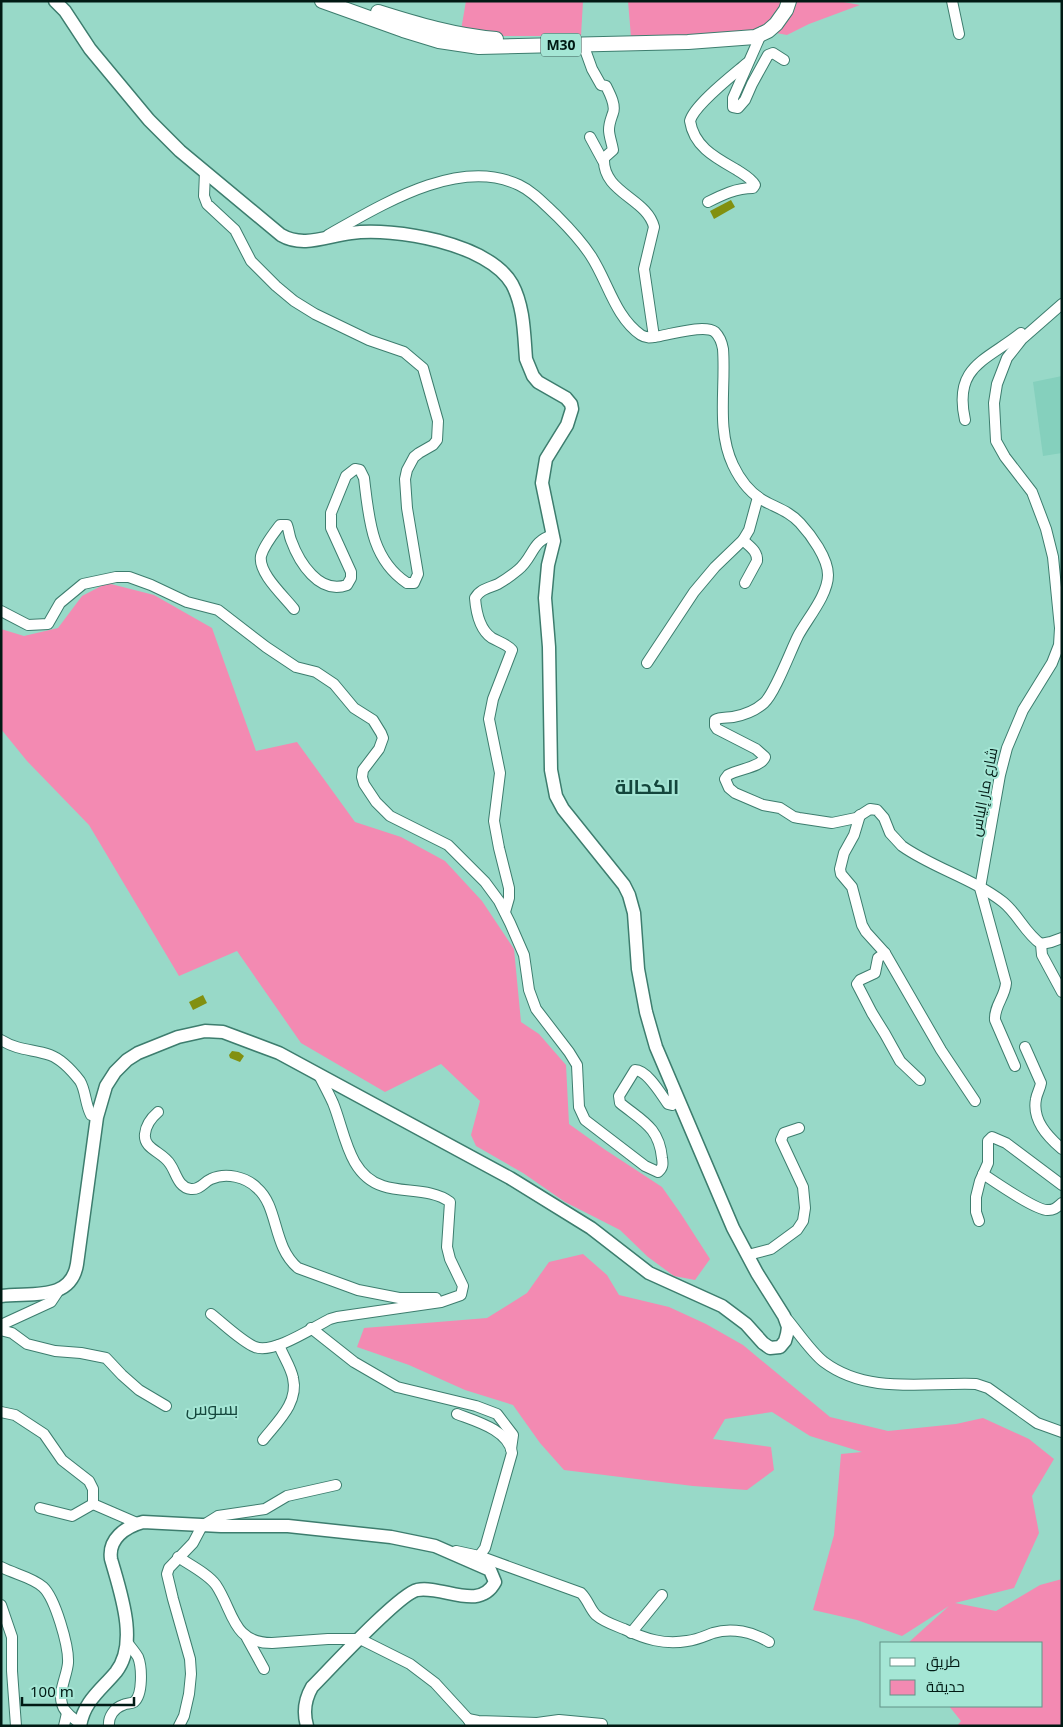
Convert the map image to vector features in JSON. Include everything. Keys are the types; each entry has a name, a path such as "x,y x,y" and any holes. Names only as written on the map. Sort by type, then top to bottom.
{"highway":[{"name":"M30","path":"322,1 403,30 461,46 504,47 688,42 755,37 762,31"},
{"name":"M30","path":"346,1 409,22 454,33 480,38 502,39 734,34 768,31 780,18 789,1"},
{"path":"762,31 776,14 783,1"}],"main road":[{"path":"1,1296 60,1290 73,1279 76,1273 97,1117 106,1086 115,1072 127,1060 157,1044 205,1031 223,1032 279,1054 510,1178 591,1228 649,1273 722,1306 746,1324 770,1348 780,1347 785,1341 788,1327 784,1316 732,1228 656,1047 646,1012 638,970 634,913 629,894 624,885 563,809 556,796 552,779 546,598 548,565 554,541 543,489 543,473 546,458 567,425 572,409 571,404 566,398 543,386 533,376 526,359 520,304 514,288 506,276 494,265 433,238 374,232 351,232 303,242 293,241 280,236 180,151 150,120 90,49 65,11 55,1"},
{"path":"80,1725 88,1702 123,1661 126,1641 125,1612 111,1559 111,1550 114,1541 121,1532 143,1522 202,1526 288,1526 391,1536 435,1546 490,1570 495,1582 491,1590 472,1597 440,1591 416,1590 406,1596 312,1687 307,1697 305,1708 307,1726"}],"street":[{"path":"952,1 959,34"},
{"path":"762,31 746,63 732,105 736,108 745,100 768,55 773,53 784,60"},
{"path":"583,44 592,69 602,85 606,86 614,106 609,130 613,150 605,155 603,162"},
{"path":"708,202 726,193 742,188 753,188 755,185 749,178 705,149 695,136 690,121 694,111 746,63"},
{"path":"590,137 610,178 617,188 642,207 652,220 653,233 644,269 654,337"},
{"path":"205,172 204,196 207,204 235,230 251,261 260,271 294,301 315,314 369,340 409,355 423,368 438,421 437,440 433,446 414,457 404,479 417,570 417,577 414,583 408,584 402,580 378,552 373,537 364,478 360,470 355,469 346,476 331,513 332,528 351,572 350,582 347,585 333,587 319,582 297,554 287,525 280,525 263,551 261,561 263,571 294,609"},
{"path":"321,239 410,192 444,180 487,177 506,180 526,188 561,221 590,254 628,324 644,337 705,329 714,331 720,340 724,357 723,421 726,445 732,463 746,487 758,497 790,514 800,523 821,553 828,575 826,588 798,635 772,692 765,702 742,715 715,720 717,729 766,756 759,764 728,775 725,780 728,788 763,805 780,808 799,818 832,822 849,820 860,816 870,809 877,810 884,818 890,832 902,846 980,888 1003,902 1018,916 1032,937 1041,944 1042,954 1062,992"},
{"name":"شارع مار إلياس","path":"980,888 1000,775 1007,748 1023,710 1052,663 1060,636 1052,556 1044,522 1032,492 999,448 996,441 994,416 997,384 1007,358 1022,339 1062,304"},
{"path":"965,420 962,408 963,392 972,368 1034,323 1041,322"},
{"path":"647,663 694,592 715,567 743,540 749,530 758,497"},
{"path":"505,912 509,898 509,888 498,848 494,822 500,773 489,719 492,699 512,650 493,639 486,632 474,598 481,591 498,584 516,572 540,541 545,537 553,535"},
{"path":"743,540 758,557 745,583"},
{"path":"1,611 28,626 48,624 60,603 83,584 116,577 129,578 151,585 187,602 218,610 266,647 296,667 316,672 334,684 354,708 373,720 383,738 379,749 363,770 364,784 370,794 390,816 444,842 453,849 491,889 505,912 524,955 529,990 536,1009 577,1065 579,1107 585,1120 645,1166 658,1172 663,1166 659,1141 655,1133 648,1124 620,1103 619,1096 635,1070 639,1070 646,1075 668,1104 672,1105 675,1103 673,1090"},
{"path":"860,816 844,854 840,869 841,874 852,887 862,925 866,932 885,953 941,1050 975,1101"},
{"path":"980,888 1006,983 1004,994 995,1012 994,1020 1015,1066"},
{"path":"1041,944 1062,938"},
{"path":"885,953 878,958 875,973 860,980 858,984 865,1002 900,1061 920,1080"},
{"path":"1,1040 22,1049 50,1055 58,1059 81,1083 87,1108 91,1115 97,1117"},
{"path":"1025,1047 1041,1083 1036,1100 1037,1118 1048,1136 1062,1149"},
{"path":"211,1314 255,1347 265,1349 278,1345 330,1319 344,1315 441,1302 461,1295 463,1289 462,1282 450,1259 448,1247 450,1202 441,1197 426,1193 382,1186 370,1179 357,1167 343,1136 333,1102 319,1076"},
{"path":"158,1112 148,1122 145,1129 145,1141 147,1145 170,1162 177,1178 182,1184 192,1189 198,1188 211,1179 222,1176 234,1176 248,1180 263,1193 283,1248 290,1261 298,1268 358,1290 399,1298 438,1298 463,1289"},
{"path":"748,1256 771,1249 797,1230 803,1221 805,1208 803,1187 781,1140 784,1133 799,1128"},
{"path":"979,1221 976,1212 976,1197 988,1163 988,1141 992,1138 996,1138 1062,1185"},
{"path":"983,1174 1036,1207 1046,1211 1055,1209 1062,1203"},
{"path":"1,1325 51,1302 60,1290"},
{"path":"784,1316 824,1362 842,1372 882,1385 976,1384 988,1388 1037,1423 1062,1432"},
{"path":"311,1328 354,1362 397,1387 476,1406 497,1414 513,1435 512,1453 495,1508 487,1543 479,1556"},
{"path":"1,1330 12,1333 27,1344 55,1351 81,1353 106,1358 139,1390 166,1406"},
{"path":"263,1440 290,1406 294,1397 294,1378 278,1345"},
{"path":"1,1412 15,1414 44,1434 62,1460 89,1481 93,1489 93,1504"},
{"path":"457,1414 491,1429 507,1442 511,1449"},
{"path":"179,1726 186,1707 191,1674 189,1654 172,1599 167,1574 169,1568 193,1543 202,1526 218,1516 265,1510 287,1496 336,1485"},
{"path":"40,1508 72,1516 93,1504"},
{"path":"93,1504 137,1523 143,1522"},
{"path":"435,1546 479,1556 581,1593 587,1599 596,1615 603,1620 651,1640 673,1642 700,1638 724,1631 736,1631 759,1636 769,1642"},
{"path":"178,1557 216,1585 234,1621 247,1638 264,1669"},
{"path":"1,1567 43,1587 53,1601 68,1662 61,1697 62,1705 67,1713 80,1725"},
{"path":"631,1633 662,1595"},
{"path":"1,1605 12,1637 12,1671 16,1726"},
{"path":"247,1638 264,1643 360,1639 410,1664 435,1683 470,1722 537,1722 559,1720 602,1724"},
{"path":"109,1726 110,1717 116,1708 135,1701 141,1684 141,1668 137,1655 126,1641"},
{"path":"64,1726 67,1713"}],"shaded area":[{"path":"731,200 735,207 714,219 710,211"},
{"path":"1062,376 1062,453 1043,456 1033,382"},
{"path":"203,995 207,1003 193,1010 189,1002"},
{"path":"232,1051 239,1052 244,1056 240,1062 230,1058 229,1055"}],"green space":[{"path":"466,1 583,1 581,36 460,36"},
{"path":"628,1 838,1 860,5 809,24 787,35 771,32 631,37"},
{"path":"107,583 154,595 212,628 256,751 297,742 355,822 401,837 445,861 482,901 514,949 521,1022 539,1034 566,1065 569,1124 662,1187 710,1259 695,1280 674,1276 648,1257 620,1230 565,1202 523,1173 476,1146 471,1135 480,1101 441,1064 385,1092 301,1043 237,951 179,976 89,825 27,761 1,729 1,629 24,636 58,628 82,596"},
{"path":"583,1254 607,1275 619,1295 669,1307 706,1324 743,1345 830,1417 888,1431 956,1424 983,1418 1029,1439 1054,1459 1032,1496 1039,1533 1014,1588 955,1603 996,1611 1040,1585 1062,1579 1062,1726 957,1726 961,1721 950,1707 1043,1707 1043,1642 909,1642 949,1606 902,1636 857,1620 813,1610 834,1535 841,1454 862,1452 810,1436 772,1412 725,1419 713,1439 771,1447 774,1470 747,1490 693,1486 564,1470 540,1443 513,1405 465,1390 409,1365 357,1347 364,1328 487,1318 527,1293 549,1262"}],"district":[{"name":"الكحالة","path":"647,787"},
{"name":"بسوس","path":"212,1409"}]}
